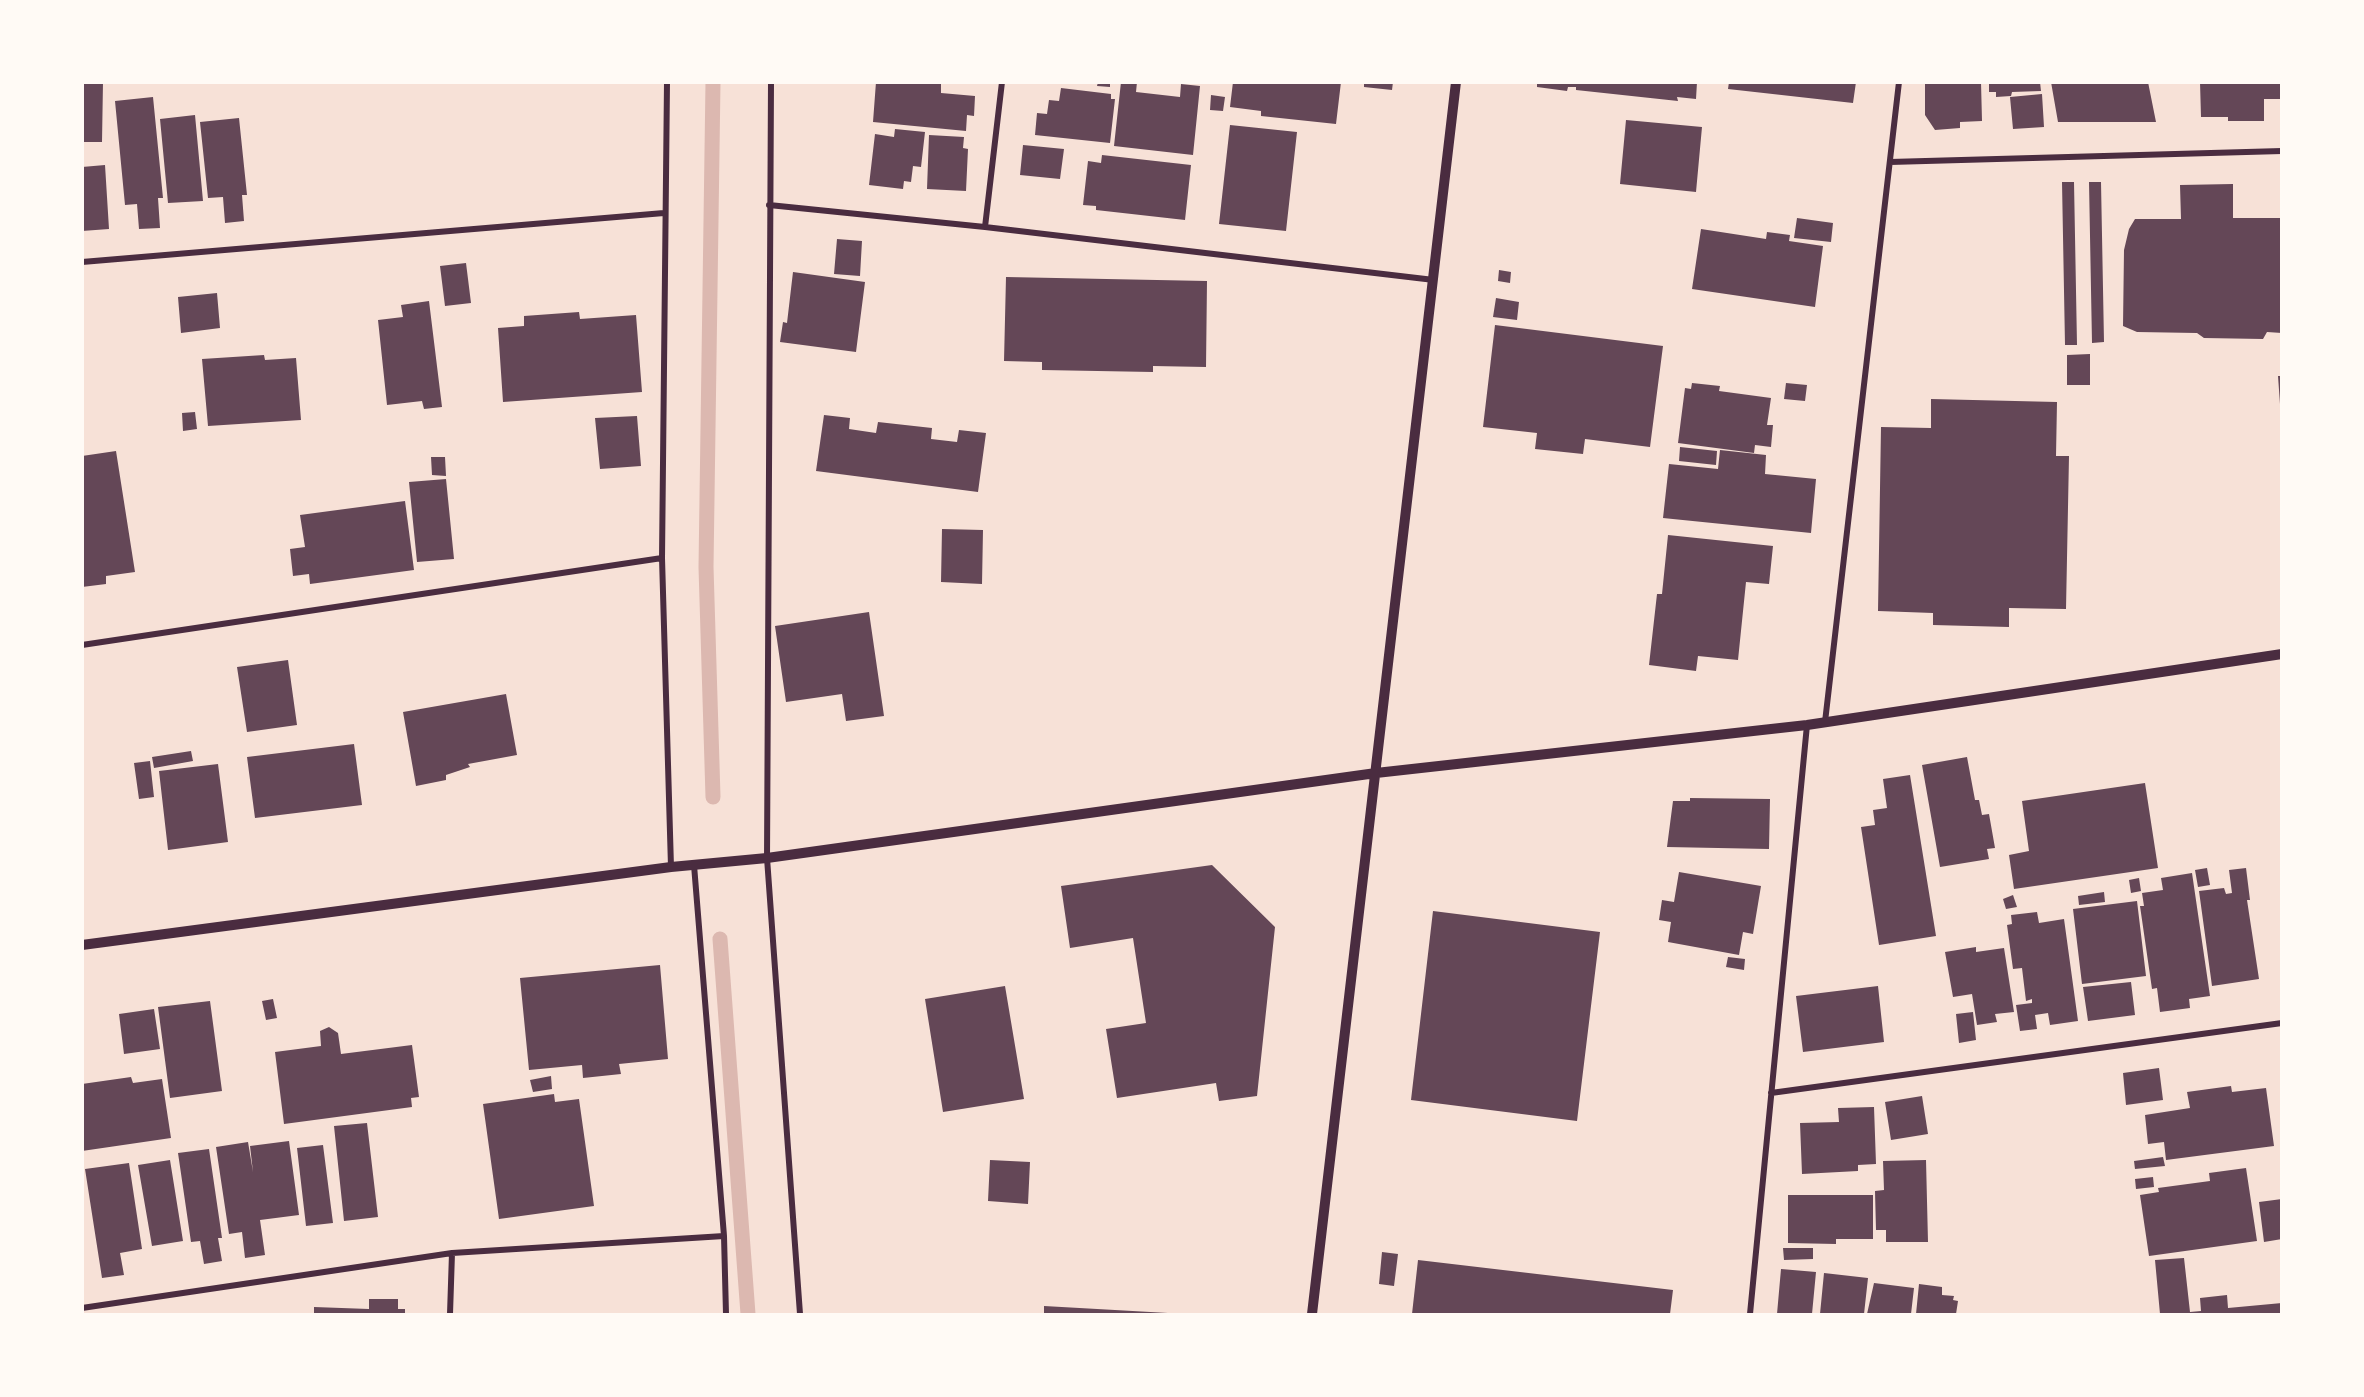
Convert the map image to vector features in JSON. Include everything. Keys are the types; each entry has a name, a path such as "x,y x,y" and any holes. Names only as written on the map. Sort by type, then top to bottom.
{"street":[{"path":"667,82 663,213 662,558 671,867"},
{"path":"771,82 767,858 800,1314"},
{"path":"984,227 1002,82"},
{"path":"1312,1314 1456,82"},
{"path":"1825,722 1899,82"},
{"path":"1890,162 2282,151"},
{"path":"769,205 984,227 1434,280"},
{"path":"82,262 663,213"},
{"path":"82,645 662,558"},
{"path":"82,945 671,867 767,858 1376,773 1825,722 2282,654"},
{"path":"1750,1314 1807,724"},
{"path":"694,865 724,1236 726,1314"},
{"path":"1771,1093 2282,1023"},
{"path":"83,1310 452,1253 724,1236"},
{"path":"450,1314 452,1253"}],"building":[{"path":"82,82 103,82 102,142 82,142"},
{"path":"876,82 941,82 941,93 975,96 974,116 967,115 966,131 873,122"},
{"path":"1098,82 1110,82 1110,87 1097,86"},
{"path":"1121,82 1137,82 1136,92 1180,97 1181,84 1200,86 1193,155 1114,146"},
{"path":"1233,82 1341,82 1336,124 1261,116 1261,111 1230,107"},
{"path":"1364,82 1393,82 1392,90 1364,87"},
{"path":"1537,82 1697,82 1696,99 1677,97 1678,101 1576,90 1576,87 1568,87 1567,91 1537,87"},
{"path":"1729,82 1856,82 1853,103 1728,89"},
{"path":"1925,82 1981,82 1982,121 1960,122 1960,128 1935,130 1925,115"},
{"path":"1989,82 2040,82 2041,91 2012,92 2011,96 1996,97 1996,92 1989,92"},
{"path":"2051,82 2148,82 2156,122 2058,122"},
{"path":"2200,82 2281,82 2281,99 2264,99 2264,121 2228,121 2228,117 2201,117"},
{"path":"1061,88 1111,94 1111,99 1115,99 1110,143 1035,135 1037,113 1047,114 1049,100 1059,101"},
{"path":"2042,94 2044,127 2013,129 2010,97"},
{"path":"1211,95 1225,97 1223,111 1210,110"},
{"path":"153,97 163,198 158,198 160,228 139,229 137,204 125,205 115,101"},
{"path":"195,115 203,201 168,203 160,119"},
{"path":"239,118 247,195 242,195 244,221 225,223 223,197 208,198 200,122"},
{"path":"1626,120 1702,127 1696,192 1620,184"},
{"path":"1230,125 1297,132 1286,231 1219,224"},
{"path":"895,129 925,132 921,167 913,166 911,182 904,181 903,189 869,185 875,134 894,137"},
{"path":"929,135 964,137 963,148 968,149 966,191 927,189"},
{"path":"1023,145 1064,149 1060,179 1020,175"},
{"path":"1102,155 1191,165 1185,220 1096,210 1096,206 1083,205 1088,161 1101,163"},
{"path":"105,165 109,229 82,231 82,167"},
{"path":"2062,182 2074,182 2077,345 2065,345"},
{"path":"2089,182 2101,182 2104,342 2092,343"},
{"path":"2233,184 2233,218 2282,218 2282,333 2267,332 2263,339 2204,338 2197,333 2137,332 2123,326 2124,250 2129,229 2135,219 2181,219 2180,185"},
{"path":"1797,218 1833,223 1831,242 1794,238"},
{"path":"1701,229 1766,239 1767,232 1790,235 1789,241 1823,246 1815,307 1692,289"},
{"path":"837,239 862,241 860,276 834,274"},
{"path":"466,263 471,303 445,306 440,266"},
{"path":"1499,270 1511,272 1510,283 1498,281"},
{"path":"793,272 865,282 856,352 780,342 783,322 787,323"},
{"path":"1006,277 1207,281 1206,367 1153,366 1153,372 1042,370 1042,362 1004,361"},
{"path":"217,293 220,328 181,333 178,297"},
{"path":"1496,298 1519,302 1517,320 1493,317"},
{"path":"429,301 442,407 424,409 422,401 387,405 378,320 403,317 401,305"},
{"path":"579,312 580,319 636,315 642,392 503,402 498,328 524,326 524,316"},
{"path":"1495,325 1663,346 1650,447 1585,439 1583,454 1535,449 1537,433 1483,427"},
{"path":"2090,354 2090,385 2067,385 2067,355"},
{"path":"264,355 265,360 296,358 301,420 208,426 202,359"},
{"path":"2278,376 2282,376 2282,404 2280,404"},
{"path":"1692,383 1720,386 1719,391 1771,398 1767,425 1773,425 1771,447 1755,445 1754,453 1678,443 1685,388 1691,389"},
{"path":"1786,383 1807,385 1805,401 1784,399"},
{"path":"1931,399 2057,402 2056,456 2069,456 2066,609 2009,608 2009,627 1933,625 1933,613 1878,611 1881,427 1931,428"},
{"path":"195,412 197,429 183,431 182,413"},
{"path":"824,415 850,418 849,429 876,433 878,422 932,428 931,439 957,442 959,430 986,433 978,492 816,471"},
{"path":"637,416 641,466 600,469 595,418"},
{"path":"1680,447 1717,451 1716,465 1679,461"},
{"path":"1720,450 1766,455 1765,474 1816,479 1811,533 1663,518 1669,464 1718,469"},
{"path":"116,451 135,572 106,576 106,584 82,587 82,456"},
{"path":"431,457 445,457 446,476 432,475"},
{"path":"446,479 454,559 417,562 409,482"},
{"path":"405,501 414,570 310,584 309,574 293,576 290,549 305,547 300,515"},
{"path":"942,529 983,530 982,584 941,582"},
{"path":"1668,535 1773,546 1769,584 1746,582 1738,660 1698,656 1696,671 1649,665 1657,594 1662,594"},
{"path":"869,612 884,716 846,721 842,694 786,702 775,626"},
{"path":"288,660 297,725 247,732 237,667"},
{"path":"506,694 517,755 468,764 470,767 446,775 446,780 416,786 403,712"},
{"path":"354,744 362,805 255,818 247,757"},
{"path":"191,751 193,761 154,768 152,757"},
{"path":"1967,757 1975,800 1979,800 1982,815 1989,814 1995,848 1987,849 1989,859 1940,867 1922,765"},
{"path":"150,761 154,797 139,799 134,763"},
{"path":"218,764 228,842 168,850 159,771"},
{"path":"1910,775 1936,936 1879,945 1861,827 1875,825 1873,810 1887,808 1883,779"},
{"path":"2145,783 2158,868 2014,889 2009,855 2029,851 2022,801"},
{"path":"1690,798 1770,799 1769,849 1667,847 1673,801 1690,801"},
{"path":"1212,865 1275,927 1257,1096 1219,1101 1216,1083 1117,1098 1106,1029 1146,1023 1133,938 1070,948 1061,886"},
{"path":"2207,868 2210,885 2198,887 2195,870"},
{"path":"2246,868 2250,900 2247,900 2259,979 2212,986 2199,891 2224,888 2226,894 2232,893 2229,870"},
{"path":"1679,872 1761,886 1753,934 1743,932 1739,955 1668,942 1671,922 1659,920 1662,900 1674,902"},
{"path":"2192,873 2210,996 2189,999 2190,1008 2160,1012 2157,988 2152,989 2140,906 2144,906 2142,893 2163,890 2161,878"},
{"path":"2139,878 2141,891 2131,893 2129,880"},
{"path":"2104,892 2105,902 2079,905 2078,896"},
{"path":"2013,895 2017,907 2006,909 2003,899"},
{"path":"2137,901 2146,976 2082,984 2073,909"},
{"path":"1433,911 1600,932 1577,1121 1411,1100"},
{"path":"2037,912 2039,923 2064,919 2078,1021 2050,1025 2048,1013 2035,1015 2037,1029 2020,1031 2016,1005 2032,1003 2032,999 2026,1001 2022,968 2013,969 2007,925 2012,924 2011,915"},
{"path":"1976,947 1976,952 2004,948 2014,1012 1995,1014 1997,1022 1977,1025 1972,994 1953,997 1945,952"},
{"path":"1728,957 1745,959 1744,970 1726,967"},
{"path":"660,965 668,1059 619,1064 621,1074 583,1078 582,1065 529,1070 520,978"},
{"path":"2131,982 2135,1015 2088,1021 2083,987"},
{"path":"1005,986 1024,1099 943,1112 925,999"},
{"path":"1878,986 1884,1042 1803,1052 1796,996"},
{"path":"273,999 277,1018 266,1020 262,1001"},
{"path":"210,1001 222,1091 170,1098 158,1007"},
{"path":"154,1009 160,1049 124,1054 119,1014"},
{"path":"1973,1012 1976,1040 1959,1043 1956,1014"},
{"path":"329,1027 338,1033 341,1054 412,1045 419,1097 411,1098 412,1107 284,1124 275,1052 321,1046 320,1031"},
{"path":"2159,1068 2163,1100 2126,1105 2123,1073"},
{"path":"551,1076 552,1089 533,1092 530,1080"},
{"path":"131,1077 133,1083 162,1079 171,1138 82,1151 82,1084"},
{"path":"2231,1086 2232,1092 2266,1088 2274,1146 2166,1160 2164,1142 2148,1144 2145,1115 2190,1108 2187,1092"},
{"path":"554,1094 555,1102 579,1099 594,1206 499,1219 483,1104"},
{"path":"1922,1096 1928,1134 1891,1140 1885,1102"},
{"path":"1874,1107 1876,1164 1858,1165 1858,1171 1802,1174 1800,1123 1839,1122 1838,1108"},
{"path":"367,1123 378,1217 344,1221 334,1126"},
{"path":"289,1141 299,1215 260,1220 265,1255 245,1258 242,1232 229,1234 216,1147 248,1142 253,1172 250,1146"},
{"path":"323,1145 333,1223 306,1226 297,1148"},
{"path":"209,1149 222,1238 218,1238 222,1261 204,1264 200,1241 191,1242 178,1153"},
{"path":"2163,1157 2165,1166 2135,1169 2134,1161"},
{"path":"170,1160 183,1241 152,1246 138,1165"},
{"path":"990,1160 1030,1162 1028,1204 988,1201"},
{"path":"1926,1160 1928,1242 1886,1242 1886,1230 1876,1230 1875,1191 1884,1190 1883,1161"},
{"path":"129,1163 142,1249 120,1253 124,1275 102,1278 85,1169"},
{"path":"2246,1168 2257,1241 2149,1256 2140,1195 2159,1192 2158,1188 2210,1181 2209,1173"},
{"path":"2153,1177 2154,1187 2136,1189 2135,1179"},
{"path":"1788,1195 1873,1195 1873,1239 1836,1239 1836,1244 1788,1243"},
{"path":"2282,1199 2282,1239 2264,1242 2259,1202"},
{"path":"1783,1248 1813,1248 1813,1259 1784,1260"},
{"path":"1382,1252 1398,1254 1394,1286 1379,1284"},
{"path":"2184,1258 2190,1312 2201,1311 2200,1298 2227,1295 2228,1308 2282,1303 2282,1314 2160,1314 2155,1260"},
{"path":"1418,1260 1673,1290 1670,1314 1412,1314"},
{"path":"1781,1269 1816,1272 1812,1314 1777,1314"},
{"path":"1824,1273 1868,1278 1864,1314 1820,1314"},
{"path":"1874,1283 1914,1288 1911,1314 1867,1314"},
{"path":"1919,1284 1942,1287 1942,1295 1954,1296 1953,1300 1958,1301 1956,1314 1916,1314"},
{"path":"369,1299 398,1299 398,1309 405,1309 405,1314 314,1314 314,1307 369,1309"},
{"path":"1044,1306 1168,1313 1168,1314 1044,1314"}],"waterway":[{"path":"713,82 706,567 713,797"},
{"path":"720,939 748,1314"}]}
